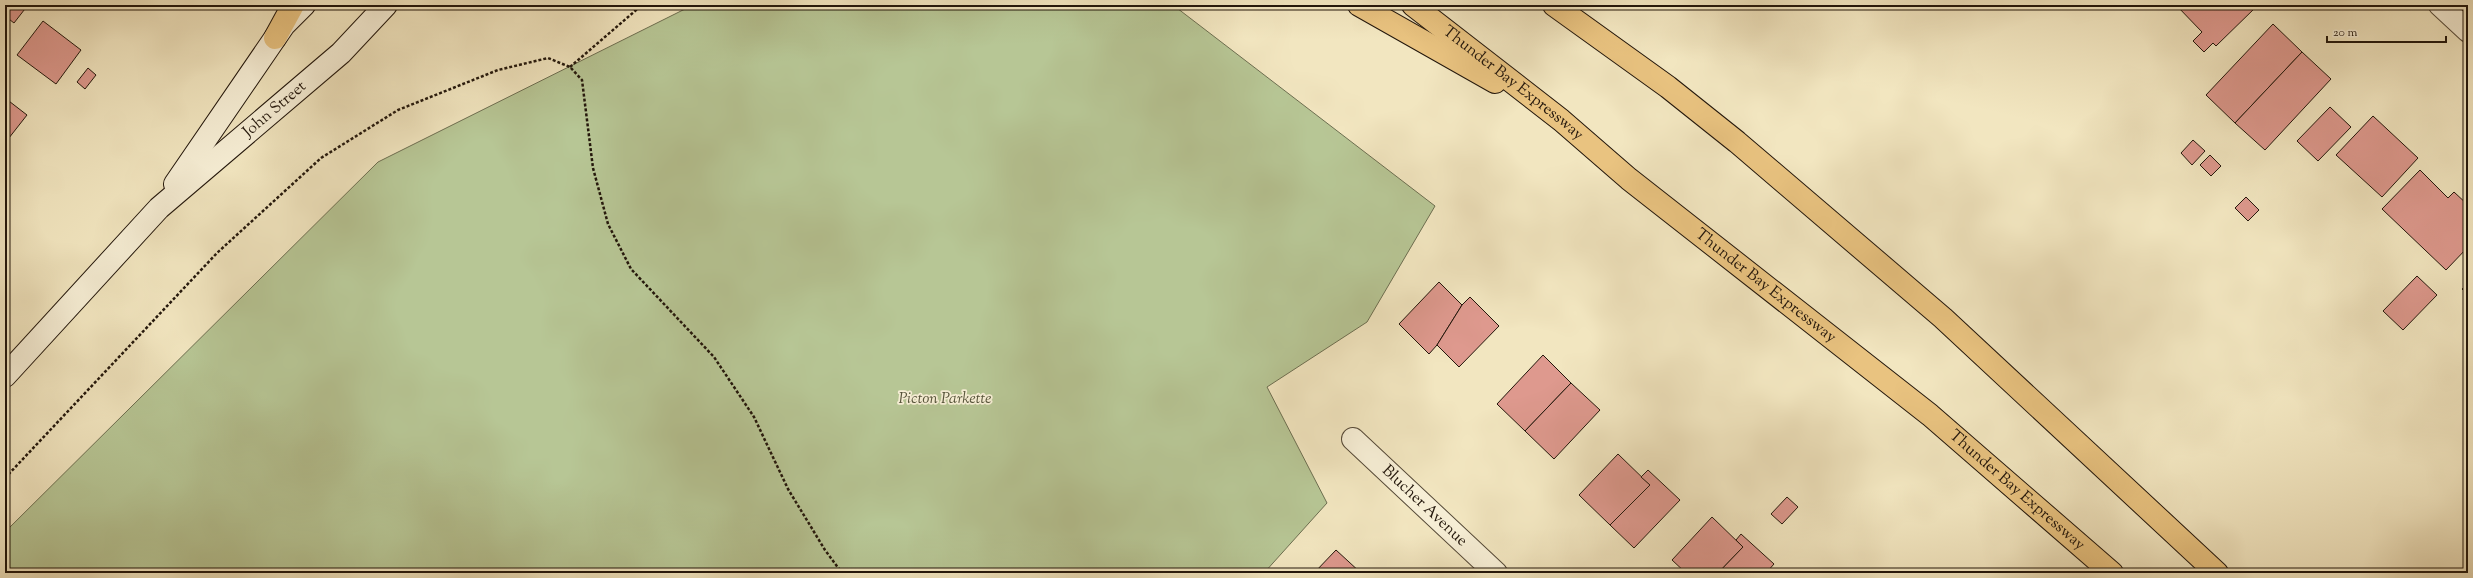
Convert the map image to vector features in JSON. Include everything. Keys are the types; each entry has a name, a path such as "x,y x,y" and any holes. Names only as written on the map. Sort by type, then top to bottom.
{"highway":[{"path":"275,38 293,5"},
{"path":"1358,5 1561,120"},
{"name":"Thunder Bay Expressway","path":"1413,5 1561,120 1629,179 1930,415 2112,573"},
{"path":"1554,5 1668,87 1737,142 1944,318 2217,573"},
{"path":"1578,5 1668,87"}],"main road":[{"name":"John Street","path":"159,208 275,38 304,5"},
{"name":"John Street","path":"5,376 159,208 341,53 386,5"},
{"path":"2440,5 2468,31"},
{"name":"Blucher Avenue","path":"1352,439 1496,573"}],"path":[{"path":"570,67 642,5"},
{"path":"5,478 217,253 321,158 398,110 498,70 548,58 570,67 582,80 585,124 593,168 608,224 631,269 714,357 754,417 788,489 825,550 842,573"}],"green space":[{"name":"Picton Parkette","path":"693,5 1173,5 1435,206 1367,322 1267,387 1327,503 1264,573 5,573 5,532 378,162"}],"building":[{"path":"5,5 28,5 14,23 5,16"},
{"path":"2176,5 2254,5 2256,7 2216,46 2213,43 2204,52 2193,41 2202,32"},
{"path":"43,21 81,50 56,84 17,55"},
{"path":"2273,24 2302,52 2235,123 2206,95"},
{"path":"2302,52 2331,79 2265,150 2235,123"},
{"path":"88,68 96,75 85,89 77,82"},
{"path":"5,98 27,115 5,143"},
{"path":"2330,107 2351,127 2318,161 2297,141"},
{"path":"2373,116 2418,158 2382,197 2336,155"},
{"path":"2193,140 2205,151 2192,165 2181,153"},
{"path":"2210,155 2221,166 2211,176 2200,165"},
{"path":"2420,170 2448,198 2454,192 2468,205 2468,247 2446,270 2382,209"},
{"path":"2246,197 2259,210 2248,221 2235,208"},
{"path":"2417,276 2437,295 2403,330 2383,311"},
{"path":"1439,282 1462,305 1437,345 1429,354 1399,324"},
{"path":"2468,284 2468,295 2462,289"},
{"path":"1470,297 1499,326 1459,367 1437,345 1462,305"},
{"path":"1543,355 1571,383 1525,431 1497,404"},
{"path":"1571,383 1600,410 1554,459 1525,431"},
{"path":"1618,454 1650,485 1610,525 1579,495"},
{"path":"1648,470 1680,500 1634,548 1610,525 1650,485 1641,477"},
{"path":"1787,497 1798,507 1782,524 1771,514"},
{"path":"1712,517 1743,547 1718,573 1686,573 1672,560"},
{"path":"1741,534 1774,564 1766,573 1718,573 1743,547 1736,540"},
{"path":"1336,550 1361,573 1314,573"}]}
